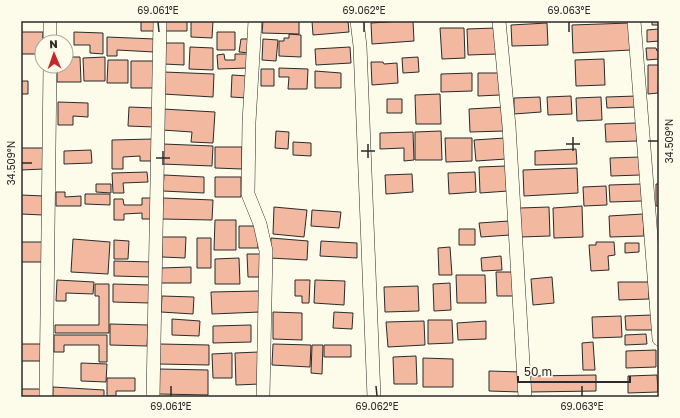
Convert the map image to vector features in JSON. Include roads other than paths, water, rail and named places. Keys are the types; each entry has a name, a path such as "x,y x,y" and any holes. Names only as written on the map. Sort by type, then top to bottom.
{"street":[{"path":"50,21 50,34"},
{"path":"153,397 160,21"},
{"path":"256,21 249,122 248,194 260,224 266,251 263,397"},
{"path":"357,21 360,54 374,397"},
{"path":"499,21 508,126 524,397"},
{"path":"634,21 659,339"},
{"path":"46,397 50,74"},
{"path":"256,397 267,397"}]}
